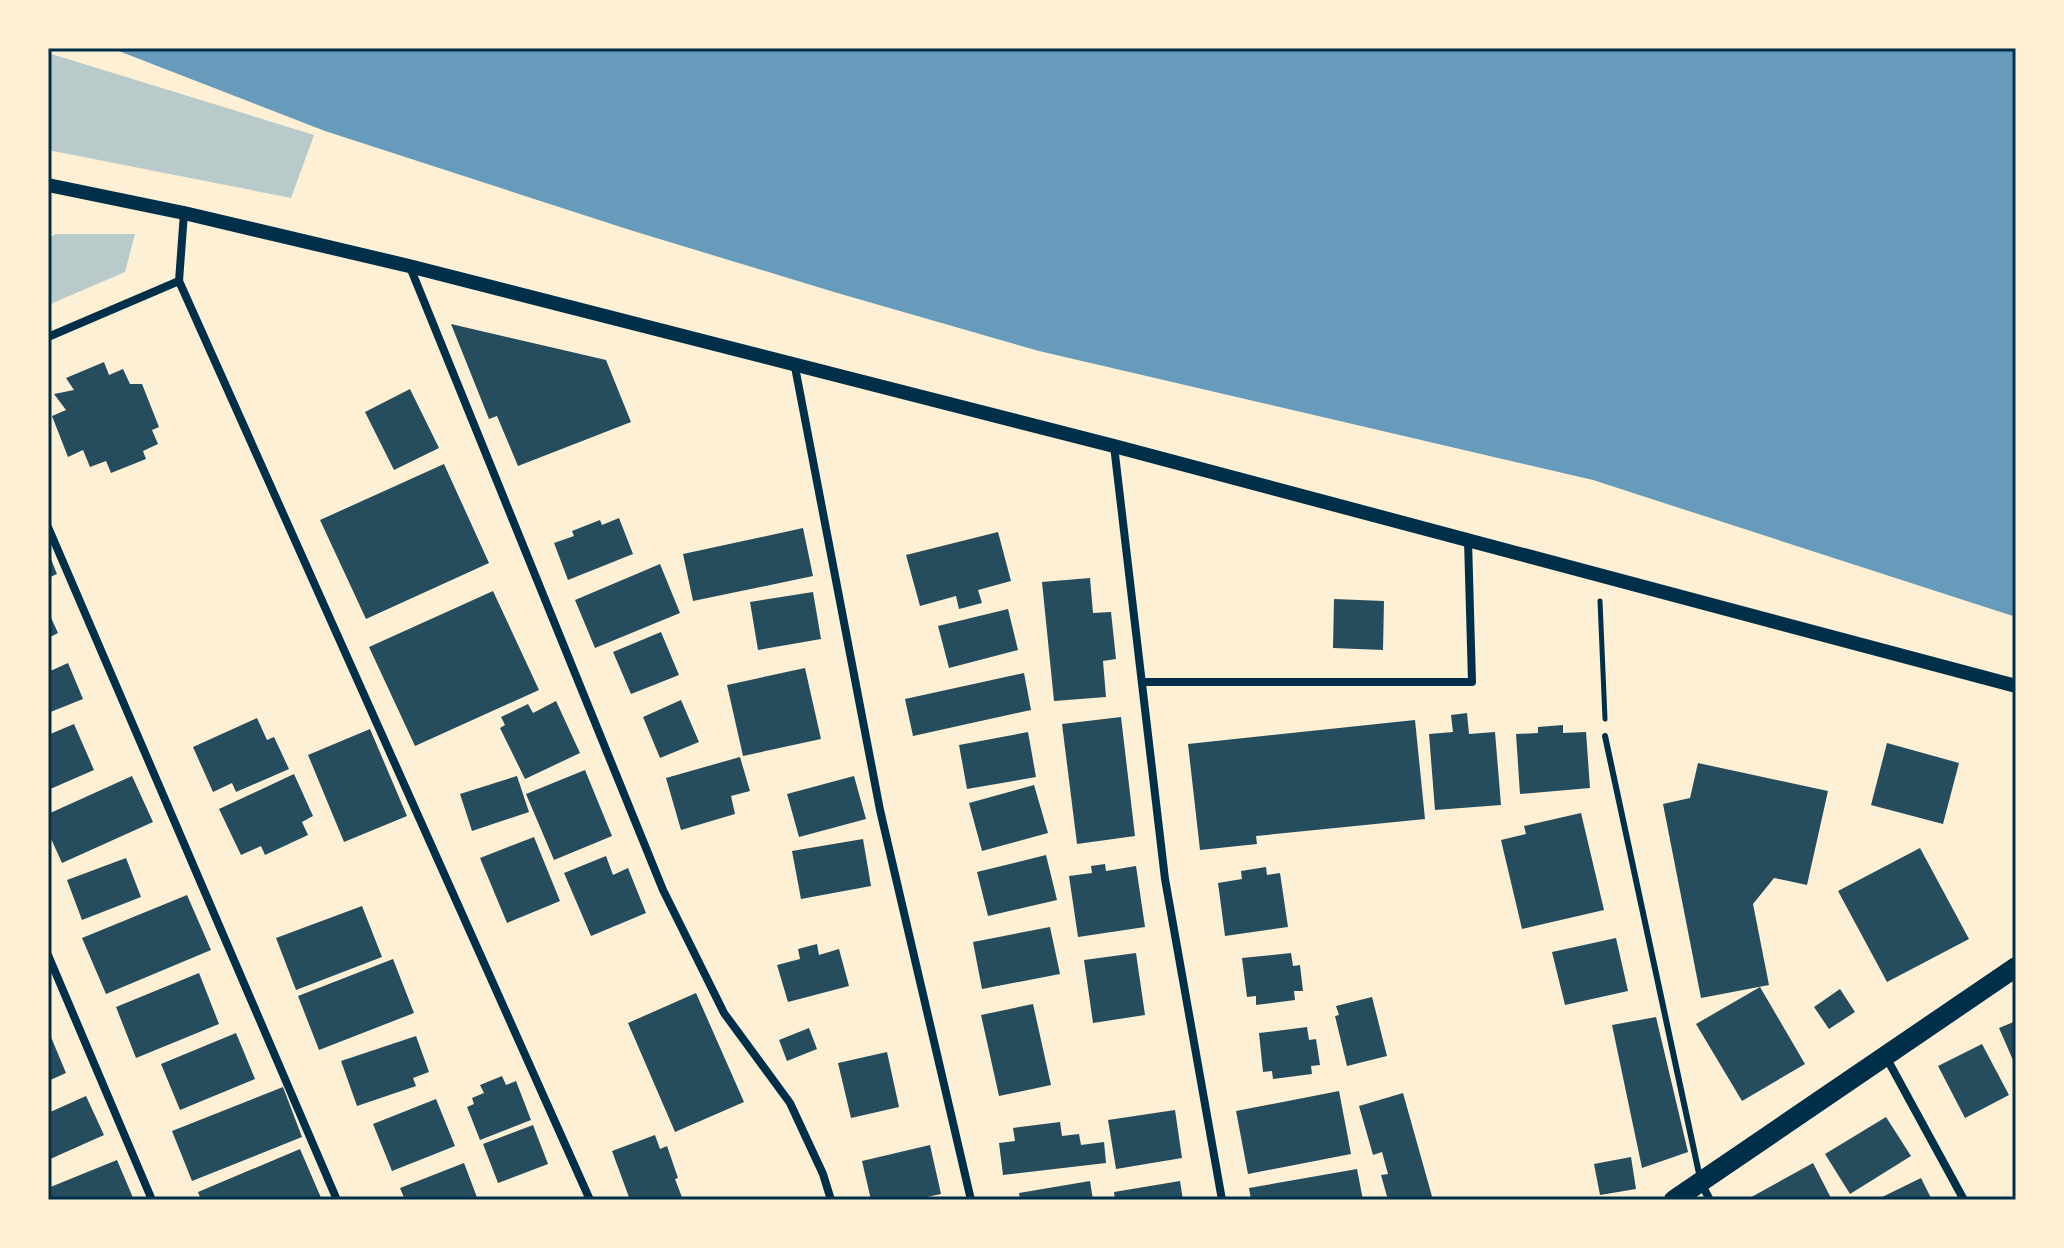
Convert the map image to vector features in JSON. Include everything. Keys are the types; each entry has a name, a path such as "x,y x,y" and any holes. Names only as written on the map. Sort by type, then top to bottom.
{"main road":[{"path":"1674,1200 1705,1191 1886,1056 2016,967"}],"street":[{"path":"48,185 184,213 409,266 1114,446 2016,686"},
{"path":"184,213 179,281 590,1200"},
{"path":"409,266 663,890 724,1013 790,1103 823,1174 831,1200"},
{"path":"48,337 179,281"},
{"path":"795,367 880,810 971,1200"},
{"path":"1114,446 1165,879 1222,1200"},
{"path":"48,527 337,1200"},
{"path":"1142,682 1472,682 1468,540"},
{"path":"48,955 152,1200"},
{"path":"1886,1056 1964,1200"}],"lane":[{"path":"1605,736 1705,1191"}],"path":[{"path":"1598,574 1605,736"}],"shaded area":[{"path":"48,53 314,135 291,198 48,150"},
{"path":"56,234 135,234 125,272 48,305 48,238"}],"water":[{"path":"111,48 2016,48 2016,617 1593,480 1039,351 834,292 630,230 325,131"}],"building":[{"path":"451,324 606,360 631,422 518,466 497,416 489,419"},
{"path":"104,362 109,375 123,369 130,384 142,384 159,427 152,430 158,444 143,451 146,459 111,473 106,461 90,467 83,450 68,457 52,416 66,410 54,394 74,390 66,378"},
{"path":"410,389 439,448 394,470 365,412"},
{"path":"444,464 489,563 366,619 320,520"},
{"path":"619,518 633,554 568,580 554,543 574,536 572,531 600,520 602,525"},
{"path":"803,528 813,576 693,601 683,554"},
{"path":"998,532 1011,581 978,590 982,603 959,609 956,596 920,606 906,555"},
{"path":"48,552 57,574 48,578"},
{"path":"660,564 680,613 595,648 575,600"},
{"path":"1090,578 1093,613 1111,612 1116,659 1103,661 1106,697 1054,701 1042,582"},
{"path":"493,591 539,690 415,746 369,647"},
{"path":"813,592 821,639 758,650 750,602"},
{"path":"1334,599 1384,601 1383,650 1333,648"},
{"path":"1008,609 1018,650 949,668 938,626"},
{"path":"48,611 58,633 48,638"},
{"path":"661,632 679,675 631,694 613,652"},
{"path":"68,663 83,699 48,713 48,672"},
{"path":"805,668 821,739 743,756 727,685"},
{"path":"1024,673 1031,710 913,736 905,699"},
{"path":"681,700 699,742 660,758 643,717"},
{"path":"556,701 580,753 525,779 500,728 505,725 501,717 528,704 533,713"},
{"path":"1467,713 1469,734 1495,732 1501,805 1435,810 1429,734 1453,732 1451,715"},
{"path":"1121,717 1135,836 1077,844 1062,724"},
{"path":"257,718 267,740 274,737 289,769 236,792 232,783 213,792 193,747"},
{"path":"1415,720 1425,819 1256,836 1257,844 1200,850 1188,744"},
{"path":"74,724 94,770 48,790 48,735"},
{"path":"1563,725 1563,733 1586,732 1590,788 1520,794 1516,734 1538,733 1538,727"},
{"path":"370,729 407,816 344,842 308,755"},
{"path":"1028,732 1036,777 967,789 959,745"},
{"path":"1887,743 1959,763 1943,824 1871,805"},
{"path":"740,757 750,791 731,796 735,814 681,830 666,778"},
{"path":"1698,763 1828,791 1807,885 1774,878 1753,904 1769,985 1701,998 1663,804 1690,798"},
{"path":"585,770 612,836 554,860 526,794"},
{"path":"294,774 313,816 302,822 308,835 265,855 261,846 241,855 219,809"},
{"path":"132,776 153,822 62,863 48,832 48,814"},
{"path":"517,776 529,812 472,831 460,794"},
{"path":"854,776 866,819 799,837 787,794"},
{"path":"1034,785 1048,833 982,851 969,803"},
{"path":"1581,813 1604,910 1522,929 1501,840 1526,834 1524,826"},
{"path":"534,837 560,901 507,923 480,858"},
{"path":"863,839 871,886 801,899 792,851"},
{"path":"1920,848 1969,939 1887,982 1838,891"},
{"path":"1046,855 1057,900 988,916 977,872"},
{"path":"606,856 613,875 628,868 646,913 591,936 564,873"},
{"path":"126,858 141,897 82,920 67,880"},
{"path":"1105,864 1106,871 1136,866 1145,927 1078,937 1069,876 1092,873 1091,866"},
{"path":"1266,867 1267,875 1280,873 1288,927 1225,936 1218,883 1242,879 1241,871"},
{"path":"187,895 211,950 106,994 82,938"},
{"path":"362,906 382,957 296,990 276,938"},
{"path":"1050,927 1060,974 982,989 973,942"},
{"path":"1616,938 1628,991 1565,1005 1552,952"},
{"path":"817,944 819,955 839,949 849,986 788,1002 777,965 800,959 798,949"},
{"path":"1136,953 1145,1015 1093,1023 1084,960"},
{"path":"1291,953 1293,966 1300,965 1303,991 1294,991 1295,1000 1256,1005 1256,996 1247,997 1242,958"},
{"path":"393,959 414,1013 319,1050 298,996"},
{"path":"199,973 219,1024 136,1058 116,1007"},
{"path":"1760,987 1805,1064 1742,1101 1696,1024"},
{"path":"1840,989 1855,1012 1829,1029 1814,1007"},
{"path":"696,993 744,1102 675,1132 628,1023"},
{"path":"1372,997 1387,1056 1347,1066 1335,1016 1339,1015 1336,1006"},
{"path":"1033,1004 1051,1085 999,1096 981,1015"},
{"path":"1656,1017 1688,1152 1642,1168 1612,1025"},
{"path":"2016,1021 2016,1067 1999,1028"},
{"path":"1307,1027 1309,1040 1316,1039 1320,1065 1311,1066 1312,1074 1273,1079 1272,1071 1263,1072 1259,1033"},
{"path":"809,1028 817,1049 787,1061 779,1040"},
{"path":"48,1030 66,1073 48,1081"},
{"path":"236,1033 255,1079 180,1110 161,1064"},
{"path":"416,1036 429,1072 413,1078 416,1086 357,1106 341,1061"},
{"path":"1982,1044 2009,1095 1965,1118 1938,1066"},
{"path":"887,1052 899,1107 851,1118 838,1063"},
{"path":"502,1076 506,1085 516,1081 531,1120 480,1140 467,1107 474,1104 472,1098 484,1093 480,1085"},
{"path":"283,1087 302,1137 192,1181 172,1131"},
{"path":"1339,1091 1351,1154 1248,1174 1236,1111"},
{"path":"1403,1093 1433,1200 1388,1200 1381,1175 1388,1174 1382,1152 1373,1155 1359,1106"},
{"path":"86,1096 104,1135 48,1160 48,1113"},
{"path":"436,1099 455,1146 392,1171 373,1124"},
{"path":"1175,1110 1182,1158 1116,1169 1108,1120"},
{"path":"1886,1117 1911,1156 1850,1194 1825,1154"},
{"path":"1060,1122 1062,1136 1079,1134 1081,1145 1104,1142 1106,1163 1003,1175 999,1143 1015,1141 1013,1128"},
{"path":"533,1125 548,1164 498,1183 483,1144"},
{"path":"655,1135 660,1149 667,1146 683,1200 630,1200 612,1151"},
{"path":"930,1145 941,1194 912,1200 871,1200 862,1161"},
{"path":"300,1149 322,1200 201,1200 198,1192"},
{"path":"1631,1157 1636,1189 1600,1195 1594,1164"},
{"path":"117,1160 134,1200 48,1200 48,1188"},
{"path":"464,1163 478,1200 405,1200 400,1188"},
{"path":"1813,1163 1832,1200 1746,1200"},
{"path":"1357,1169 1363,1200 1251,1200 1249,1188"},
{"path":"1921,1178 1932,1200 1876,1200"},
{"path":"1090,1181 1093,1200 1020,1200 1019,1193"},
{"path":"1180,1181 1183,1200 1115,1200 1114,1192"}]}
